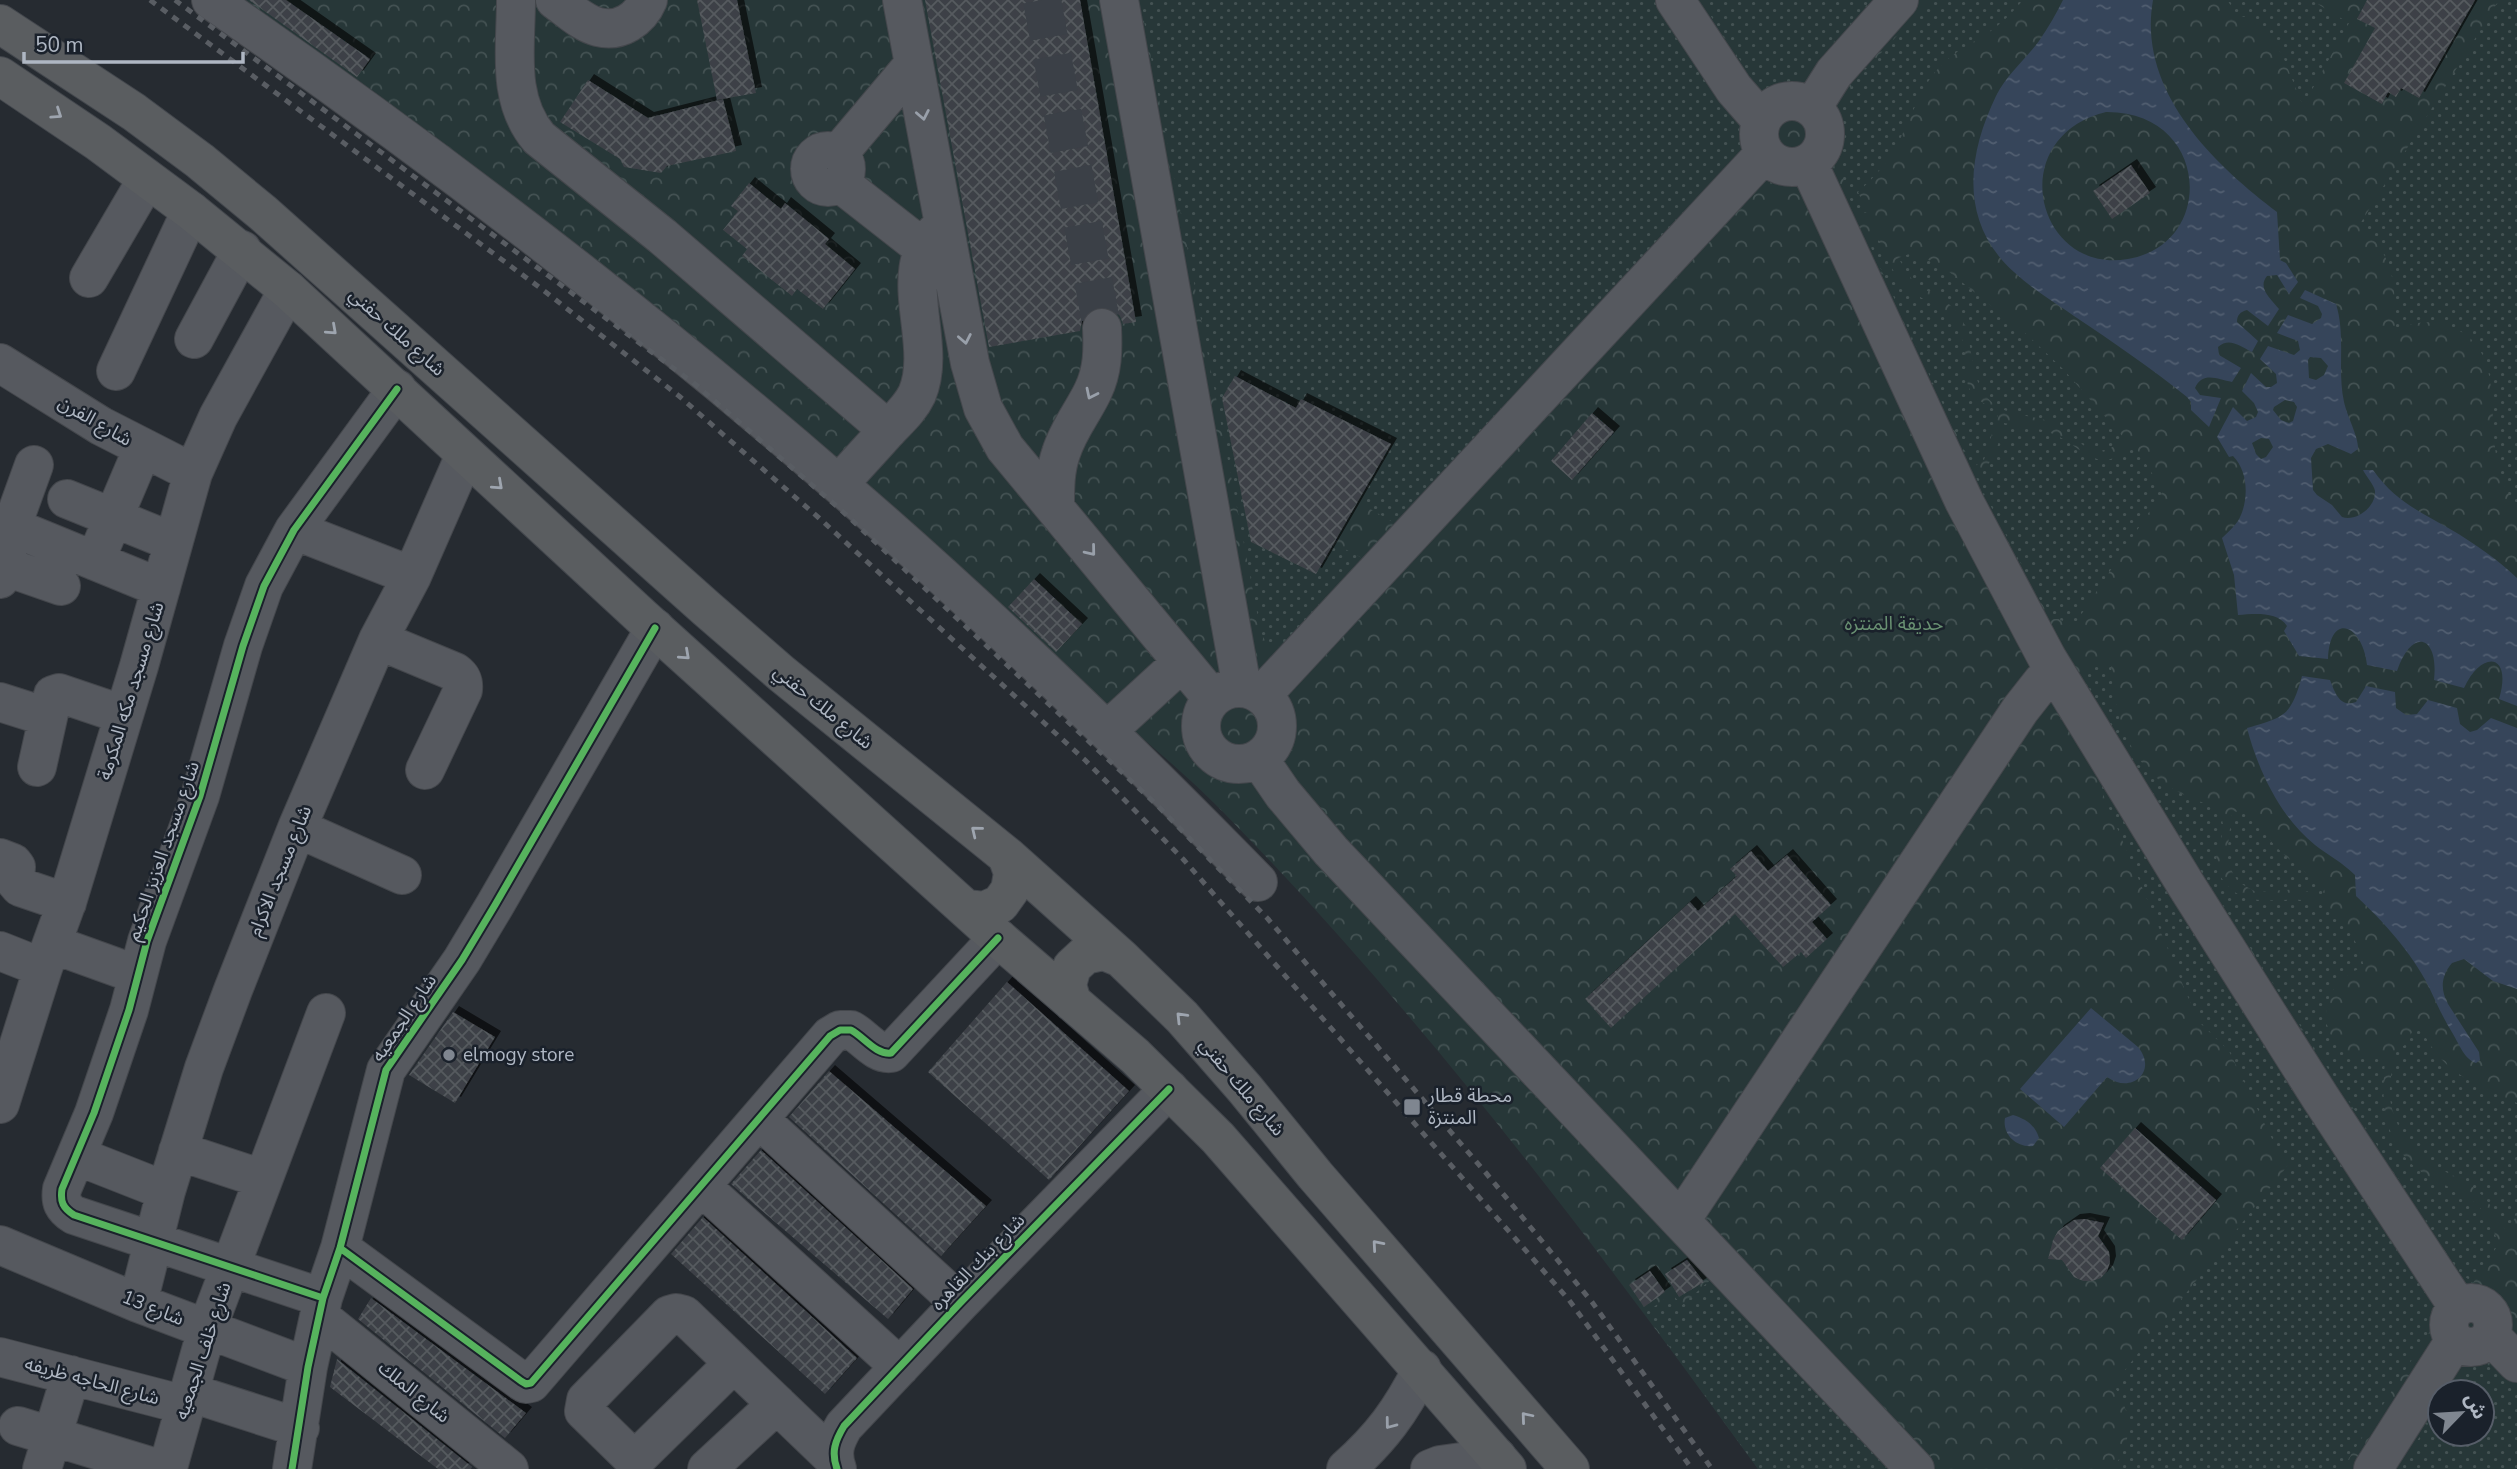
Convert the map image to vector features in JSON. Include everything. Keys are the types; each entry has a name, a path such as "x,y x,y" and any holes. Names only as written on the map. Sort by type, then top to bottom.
{"highway":[{"name":"شارع ملك حفني","path":"0,24 134,112 200,161 263,213 773,666 1007,856 1121,958 1182,1017 1570,1469"},
{"path":"0,76 98,142 242,250 397,389 465,455 655,628 1169,1089 1264,1190 1502,1463"},
{"path":"966,909 984,911 1000,904 1010,890 1013,873 1007,856"},
{"path":"1072,1002 1067,985 1072,967 1085,954 1104,951 1121,958"}],"street":[{"path":"211,0 410,143 555,252 696,364 839,484 1108,730 1258,882"},
{"path":"516,0 516,94 524,118 539,138 662,236 888,430"},
{"path":"555,0 583,20 607,28 616,28 631,22 644,10 648,0"},
{"path":"902,0 914,64 934,236 972,375 992,429 1182,662 1239,694 1275,713 1277,733 1267,753 1259,760 1240,765 1229,764 1205,746 1200,726 1206,706 1239,694 1763,137 1767,111 1794,100 1812,108 1823,123 1824,141 1815,158 1799,166 1780,165 1763,137 1734,89 1675,0"},
{"path":"1118,0 1239,694"},
{"path":"1812,108 1841,64 1899,0"},
{"path":"914,64 839,168 934,236"},
{"path":"1808,163 1964,501 2055,671 2312,1085 2468,1328 2517,1363"},
{"path":"89,278 147,179"},
{"path":"116,371 191,211"},
{"path":"839,484 911,404 920,382 923,360 918,265 934,236"},
{"path":"194,339 242,250"},
{"name":"شارع مسجد مكه المكرمة","path":"2,1094 67,902 193,473 224,406 288,290"},
{"path":"1055,506 1055,481 1060,455 1070,431 1093,391 1102,363 1102,328"},
{"name":"شارع الفرن","path":"0,363 101,426 193,473"},
{"name":"شارع مسجد العزيز الحكيم","path":"321,1307 230,1266 74,1216 65,1209 61,1199 62,1189 77,1156 111,1062 147,941 200,796 252,615 278,557 294,530 397,389"},
{"path":"95,561 143,449"},
{"name":"شارع مسجد الاكرام","path":"138,1303 166,1191 204,1068 296,828 378,640 412,576 465,455"},
{"path":"4,556 34,465"},
{"path":"66,499 173,542"},
{"path":"294,530 412,576"},
{"path":"4,556 95,561 161,588"},
{"path":"4,556 61,586"},
{"name":"شارع الجمعيه","path":"292,1469 308,1367 321,1307 340,1248 386,1070 495,905 655,628"},
{"path":"378,640 455,672 464,682 463,690 425,770"},
{"path":"1108,730 1182,662"},
{"path":"1681,1220 2020,710 2042,682 2055,671"},
{"path":"37,767 51,698 56,693 124,715"},
{"path":"0,702 47,717"},
{"path":"1259,760 1300,816 1331,851 1915,1469"},
{"path":"296,828 402,875"},
{"path":"0,858 16,867 14,877 17,885 67,902"},
{"path":"340,1248 526,1384 534,1380 830,1036 840,1030 851,1030 877,1050 884,1054 891,1053 998,938"},
{"path":"0,951 47,956 138,975"},
{"name":"شارع خلف الجمعيه","path":"37,1444 129,1464 163,1469 169,1464 206,1329 326,1013"},
{"name":"شارع بنك القاهره","path":"835,1463 835,1441 844,1426 1169,1089"},
{"path":"758,1119 960,1303"},
{"path":"178,1151 263,1179"},
{"path":"77,1156 166,1191"},
{"path":"701,1186 900,1367"},
{"name":"شارع 13","path":"0,1245 138,1303 308,1367"},
{"name":"شارع الملك","path":"321,1307 509,1469"},
{"path":"2373,1469 2468,1328"},
{"path":"734,1363 835,1463"},
{"name":"شارع الحاجه ظريفه","path":"3,1364 186,1399 300,1429"},
{"path":"1346,1469 1390,1425 1422,1369"},
{"path":"37,1444 72,1376"},
{"path":"707,1469 777,1404"},
{"path":"1430,1469 1440,1465 1502,1463"}],"green space":[{"name":"حديقة المنتزه","path":"235,0 2517,0 2517,1469 1758,1469 1568,1214 1436,1049 1297,890 1181,772 1106,706"},
{"path":"1140,0 1654,0 1739,127 1743,146 1741,156 1398,525 1358,502 1390,445 1301,399 1296,408 1234,377 1222,398 1251,542 1316,574 1335,544 1368,561 1281,647 1266,642 1261,633"},
{"path":"1700,0 1871,0 1796,84 1782,92 1773,93 1758,87"},
{"path":"1930,0 2023,0 2007,18 1960,50 1936,71 1921,95 1893,153 1858,192 1867,212 1857,216 1840,165 1838,129 1841,112 1857,79"},
{"path":"2227,0 2311,0 2349,23 2303,106 2282,54 2252,18 2238,16"},
{"path":"2499,0 2517,0 2517,505 2504,484 2497,460 2491,385 2486,363 2476,344 2458,330 2442,324 2419,323 2396,329 2395,297 2387,260 2360,224"},
{"path":"1877,237 1903,284 1941,310 1954,323 1964,345 1969,387 1983,403 1999,411 1984,460 1972,468 1868,241"},
{"path":"1909,254 1938,263 2024,332 2063,369 2124,438 2108,450 2096,451 2056,424 2015,414 1996,406 1981,388 1977,378 1963,321 1948,303 1912,279 1898,258"},
{"path":"2004,423 2047,432 2101,460 2121,454 2133,443 2163,491 2073,627 2059,619 2050,619 1975,476 1991,460"},
{"path":"2088,664 2111,665 2120,718 2133,750 2143,765 2171,788 2216,808 2223,825 2216,862 2220,876 2226,884 2252,899 2302,900 2315,903 2336,915 2351,933 2364,967 2344,978 2332,992 2326,1009 2327,1026 2334,1041 2347,1053 2364,1058 2386,1056 2383,1091 2385,1108 2388,1124 2402,1153 2413,1166 2473,1201 2488,1218 2498,1245 2473,1283 2458,1271 2144,783 2082,676"},
{"path":"2104,786 2434,1305 2435,1319 2432,1328 2342,1469 2112,1469 2124,1449 2128,1427 2124,1405 2113,1385 2289,1164 2277,1149 2229,1051 2198,1021 2100,787"},
{"path":"2232,811 2251,814 2284,854 2326,886 2321,896 2299,889 2256,892 2238,882 2228,864 2227,854"},
{"path":"2418,1021 2435,1052 2446,1064 2485,1089 2517,1103 2517,1215 2506,1231 2482,1195 2423,1157 2407,1140 2396,1121 2390,1098 2395,1050 2405,1045"},
{"path":"1716,1275 1899,1469 1758,1469 1645,1313 1672,1294 1682,1305"},
{"path":"2481,1364 2487,1365 2505,1376 2517,1389 2517,1469 2399,1469 2426,1427 2426,1448 2496,1448 2496,1378 2458,1378 2464,1370"}],"water":[{"path":"2063,0 2153,0 2151,33 2156,64 2168,94 2205,147 2252,193 2277,212 2280,260 2286,263 2298,282 2289,294 2277,275 2267,276 2264,280 2264,289 2279,309 2268,326 2247,310 2238,316 2237,322 2258,341 2252,352 2230,343 2218,347 2219,355 2241,368 2232,382 2206,378 2195,388 2200,395 2221,398 2209,427 2191,410 2191,402 2187,397 2014,272 1996,253 1976,211 1974,165 1986,119 2000,88 2039,41","holes":["2106,112 2140,117 2166,132 2182,154 2189,179 2188,206 2177,230 2157,248 2128,259 2097,258 2072,246 2054,226 2044,201 2043,174 2053,148 2073,126"]},
{"path":"2305,290 2336,304 2340,328 2342,390 2358,444 2358,449 2351,454 2328,444 2316,449 2311,458 2313,490 2342,517 2359,515 2369,508 2375,491 2363,470 2373,470 2399,498 2459,534 2517,578 2517,706 2499,699 2502,672 2499,665 2493,662 2486,662 2479,667 2464,688 2434,680 2432,653 2423,642 2410,648 2397,671 2367,665 2360,640 2347,629 2340,629 2334,634 2328,659 2299,656 2284,631 2287,626 2283,621 2265,614 2238,615 2234,575 2222,538 2242,513 2246,487 2238,463 2233,456 2229,457 2217,437 2233,407 2247,421 2256,417 2258,412 2254,403 2242,391 2251,373 2266,387 2277,383 2276,374 2260,359 2268,346 2294,355 2300,350 2298,341 2277,333 2288,315 2312,324 2321,318 2318,306 2300,298","holes":["2310,357 2321,358 2328,366 2324,375 2316,380 2309,378","2285,400 2294,402 2297,407 2293,421 2289,423 2281,420 2273,410","2261,438 2269,439 2273,447 2266,457 2261,459 2252,443"]},
{"path":"2302,676 2330,680 2338,698 2345,703 2356,702 2366,686 2395,692 2396,708 2406,715 2417,714 2428,700 2457,708 2460,724 2470,732 2477,730 2491,718 2517,728 2517,989 2493,981 2464,959 2452,963 2443,983 2448,1004 2479,1052 2480,1060 2476,1063 2463,1051 2428,985 2405,949 2356,896 2355,875 2302,834 2281,807 2264,776 2247,728 2285,713 2294,699"},
{"path":"2091,1008 2138,1047 2145,1064 2144,1072 2133,1082 2116,1082 2107,1077 2064,1127 2020,1089"},
{"path":"2013,1115 2035,1129 2039,1138 2033,1146 2016,1143 2008,1135 2005,1118"}],"building":[{"path":"249,0 286,0 370,59 357,77"},
{"path":"697,0 737,0 756,93 717,100"},
{"path":"925,0 1080,0 1136,322 1123,324 1113,309 1100,306 1091,309 1083,317 1080,331 989,347"},
{"path":"2367,0 2475,0 2419,98 2401,88 2396,97 2388,92 2382,104 2344,83 2375,28 2357,19"},
{"path":"588,80 648,118 723,99 736,151 667,166 661,173 624,167 620,159 560,122"},
{"path":"2131,165 2150,193 2112,219 2093,191"},
{"path":"749,183 781,209 785,203 829,239 825,244 855,269 823,309 797,289 792,296 742,256 747,249 723,230 738,211 731,206"},
{"path":"1235,376 1296,408 1301,399 1391,444 1316,574 1251,542 1222,398"},
{"path":"1592,413 1614,432 1572,480 1551,461"},
{"path":"1034,579 1082,624 1056,652 1008,607"},
{"path":"1751,851 1768,871 1787,855 1831,905 1812,922 1827,939 1806,958 1801,952 1783,967 1735,914 1611,1028 1585,999 1690,902 1698,911 1737,876 1730,869"},
{"path":"1007,982 1129,1091 1049,1180 928,1072"},
{"name":"elmogy store","path":"453,1012 495,1037 455,1103 409,1075"},
{"path":"829,1071 986,1206 941,1256 789,1117"},
{"path":"2135,1128 2216,1200 2182,1240 2100,1168"},
{"path":"761,1150 913,1289 888,1319 731,1184"},
{"path":"703,1217 857,1358 825,1394 671,1254"},
{"path":"2074,1220 2104,1223 2098,1236 2109,1252 2107,1271 2101,1278 2092,1281 2074,1277 2062,1260 2048,1259 2058,1231"},
{"path":"1687,1260 1704,1282 1679,1297 1665,1274"},
{"path":"1650,1271 1665,1292 1644,1307 1629,1285"},
{"path":"371,1298 526,1413 505,1438 358,1319"},
{"path":"337,1359 472,1467 471,1469 438,1469 330,1387"}],"tunnel":[{"path":"1042,0 1102,328"}],"railway":[{"path":"150,0 543,290 679,396 819,518 1085,760 1183,859 1569,1300 1692,1469"},
{"path":"175,0 695,384 840,509 1157,805 1268,919 1486,1173 1592,1302 1712,1469"}],"cycle path":[{"path":"323,1298 74,1215 63,1204 61,1194 94,1113 129,1010 147,941 200,796 243,646 264,586 294,530 397,389"},
{"path":"292,1469 308,1367 323,1298 340,1248 386,1070 462,960 655,628"},
{"path":"340,1248 521,1381 531,1383 830,1036 840,1030 851,1030 880,1051 891,1053 998,938"},
{"path":"837,1469 835,1447 844,1426 1169,1089"}],"place":[{"name":"elmogy store","path":"449,1055"},
{"name":"محطة قطار المنتزة","path":"1412,1107"}]}
